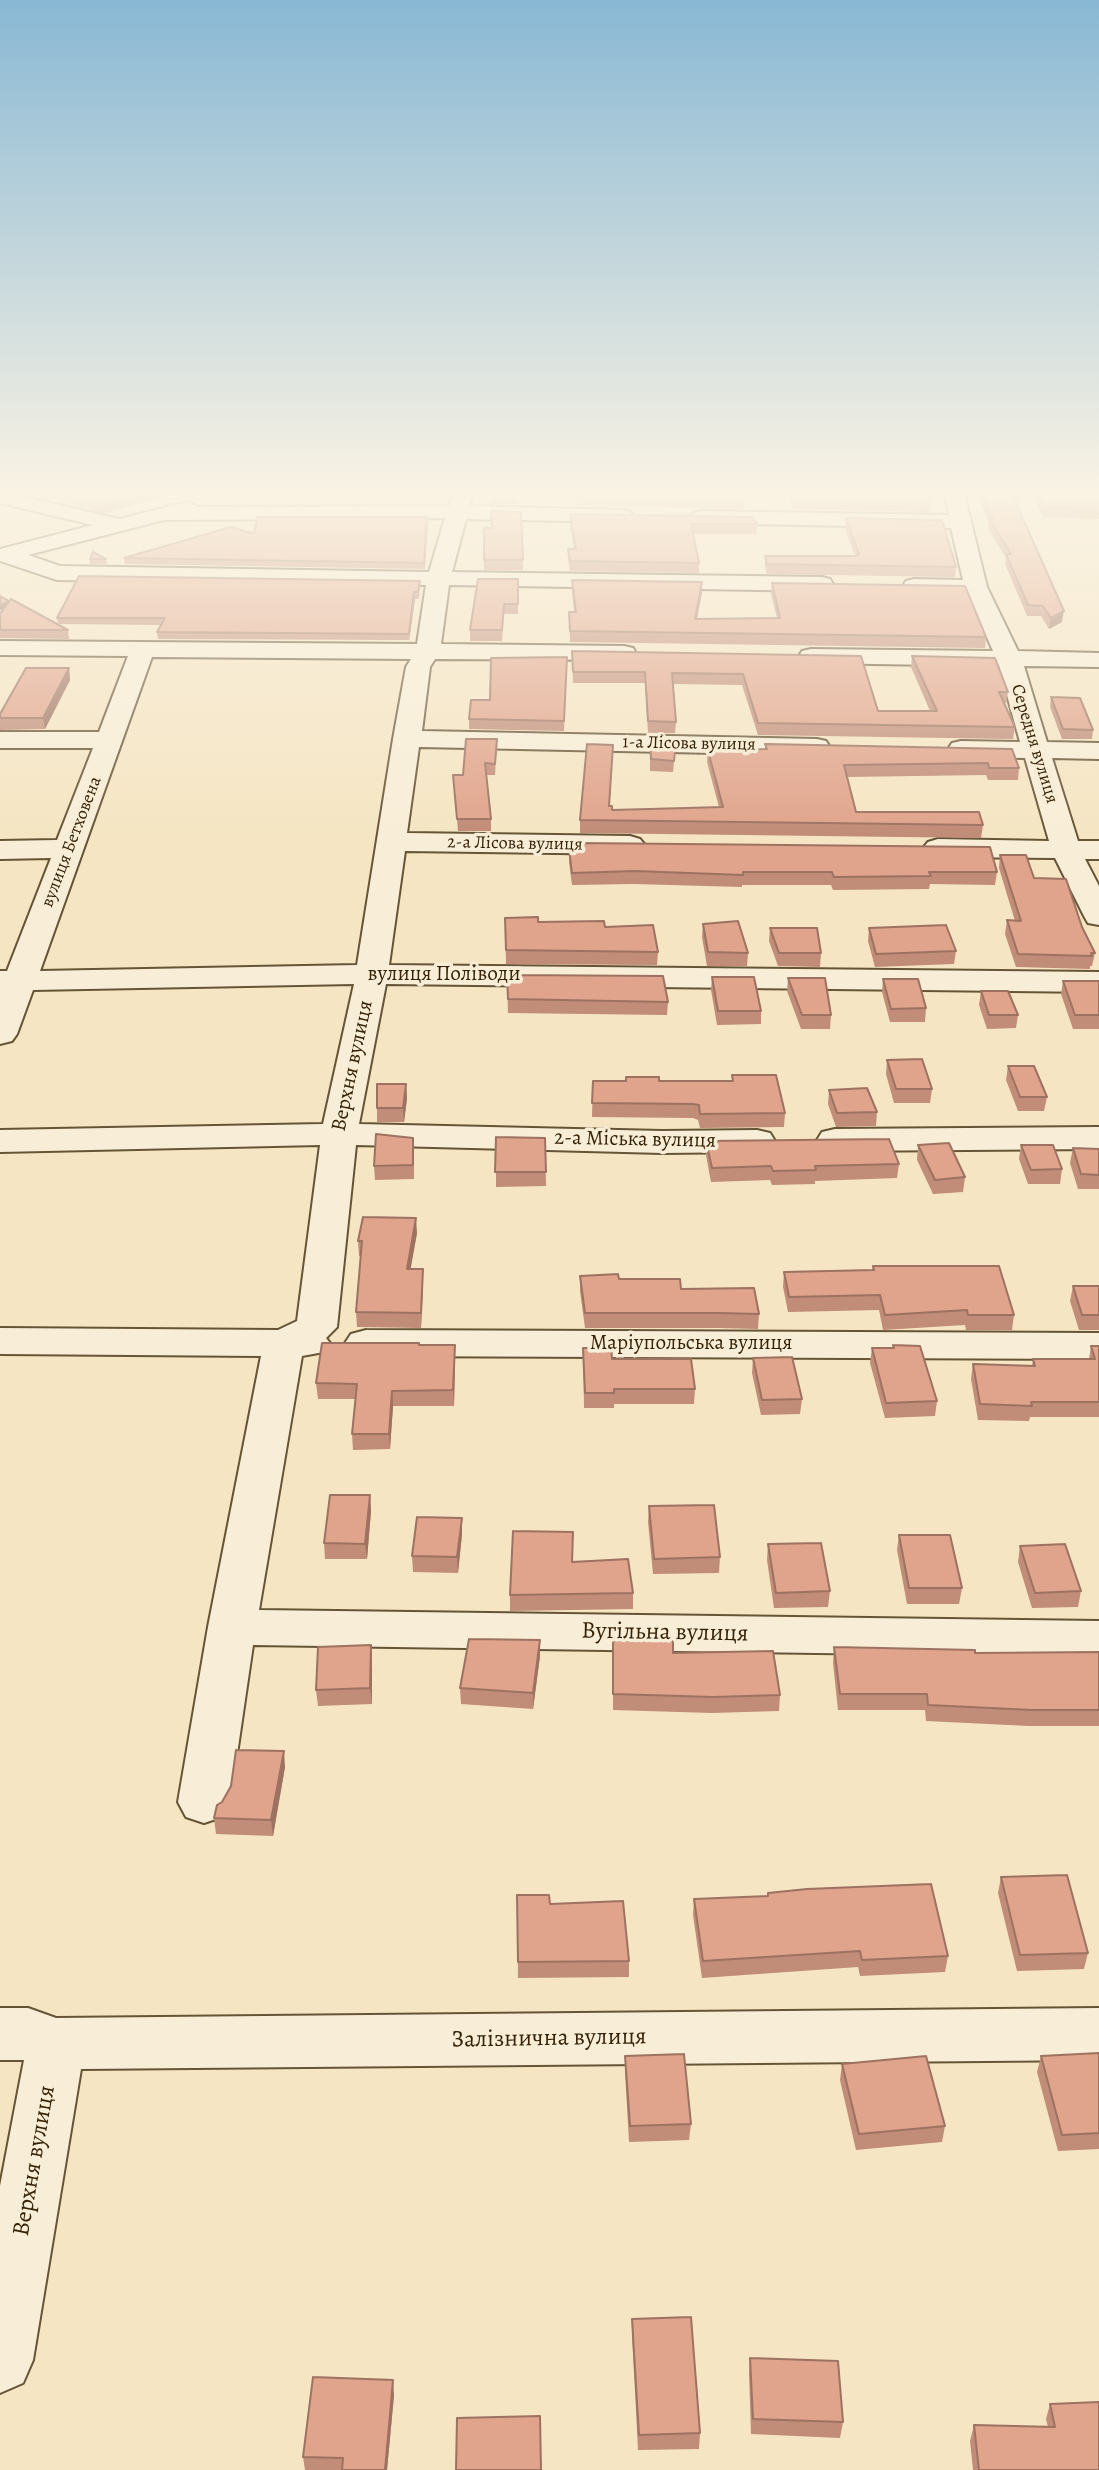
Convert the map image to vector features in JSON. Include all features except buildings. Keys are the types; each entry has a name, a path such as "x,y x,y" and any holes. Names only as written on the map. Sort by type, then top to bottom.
{"street":[{"name":"Верхня вулиця","path":"284,1343 317,1327 339,1133 372,974 394,842 405,739 418,667 428,650 435,604"},
{"name":"Середня вулиця","path":"984,604 1009,659 1066,850 1099,916"},
{"path":"0,648 649,654"},
{"name":"вулиця Бетховена","path":"0,1034 10,981 69,849 143,649"},
{"path":"787,656 1099,660"},
{"name":"1-а Лісова вулиця","path":"405,739 839,747"},
{"path":"0,740 110,740"},
{"path":"937,749 1099,751"},
{"name":"2-а Лісова вулиця","path":"394,842 660,845"},
{"path":"912,848 1099,850"},
{"path":"0,850 69,849"},
{"name":"вулиця Поліводи","path":"10,981 372,974 1099,982"},
{"name":"2-а Міська вулиця","path":"0,1140 339,1133 662,1142 1099,1138"},
{"name":"Маріупольська вулиця","path":"0,1341 1099,1346"},
{"path":"204,1802 232,1627 284,1343"},
{"name":"Вугільна вулиця","path":"232,1627 1099,1639"},
{"name":"Залізнична вулиця","path":"28,2039 1099,2034"},
{"name":"Верхня вулиця","path":"0,2360 28,2039"}]}
